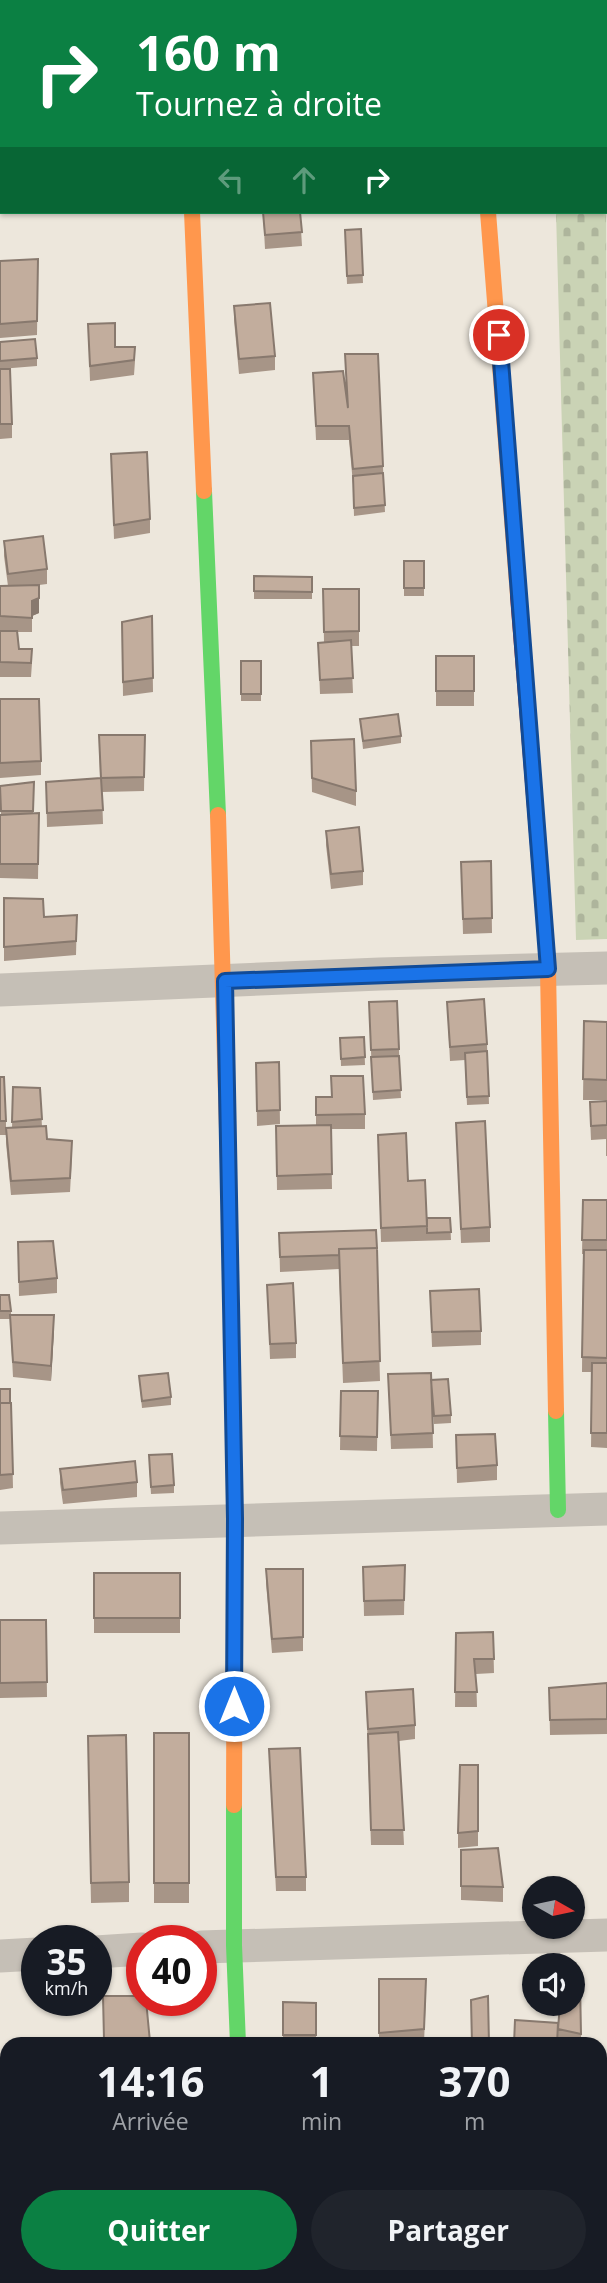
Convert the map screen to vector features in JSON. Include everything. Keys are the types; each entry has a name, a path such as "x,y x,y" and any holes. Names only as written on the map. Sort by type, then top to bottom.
{"street":[{"path":"192,214 225,981 235,1519 217,1946 236,2037"},
{"path":"488,214 548,969 558,1510"},
{"path":"0,990 607,968"},
{"path":"0,1528 607,1509"},
{"path":"217,1946 607,1935"},
{"path":"0,1956 21,1955"}],"green space":[{"path":"556,214 606,214 607,939 576,940"}],"building":[{"path":"263,214 300,214 302,232 265,235"},
{"path":"361,229 363,275 347,276 345,230"},
{"path":"38,259 37,321 0,324 0,261"},
{"path":"270,303 275,356 239,359 234,306"},
{"path":"115,323 115,347 135,347 134,360 90,366 88,324"},
{"path":"35,339 37,358 0,361 0,342"},
{"path":"345,354 378,354 383,466 353,469 349,426 316,426 313,373 343,371 348,408"},
{"path":"0,369 10,369 12,424 0,424"},
{"path":"147,452 150,519 114,525 111,454"},
{"path":"383,473 385,505 354,508 353,476"},
{"path":"43,536 47,569 8,574 4,541"},
{"path":"404,561 424,561 424,588 404,588"},
{"path":"254,576 312,577 312,592 254,591"},
{"path":"39,585 39,598 32,601 32,618 0,616 0,586"},
{"path":"323,589 359,589 359,631 324,632"},
{"path":"152,616 153,678 123,682 122,622"},
{"path":"0,631 17,631 19,649 32,649 31,663 0,662"},
{"path":"351,640 353,678 320,680 318,643"},
{"path":"436,656 474,656 474,691 436,691"},
{"path":"241,661 261,661 261,694 241,694"},
{"path":"0,699 39,699 41,761 0,763"},
{"path":"398,714 401,736 363,741 360,719"},
{"path":"99,735 145,735 144,777 101,778"},
{"path":"354,739 356,791 312,778 311,741"},
{"path":"101,778 103,810 47,813 46,782"},
{"path":"34,782 33,811 1,811 0,786"},
{"path":"39,813 38,864 0,864 0,815"},
{"path":"359,827 363,871 331,874 326,831"},
{"path":"491,861 492,918 463,919 461,862"},
{"path":"4,898 43,899 44,917 77,915 76,941 4,947"},
{"path":"484,999 487,1044 450,1047 447,1002"},
{"path":"397,1001 399,1049 371,1050 369,1002"},
{"path":"584,1021 607,1022 607,1080 583,1079"},
{"path":"364,1037 365,1057 341,1059 340,1038"},
{"path":"487,1051 489,1096 467,1097 465,1053"},
{"path":"399,1056 401,1090 373,1092 371,1057"},
{"path":"279,1062 280,1110 257,1111 256,1063"},
{"path":"331,1076 363,1076 365,1114 316,1115 316,1097 332,1097"},
{"path":"0,1077 4,1077 6,1121 0,1121"},
{"path":"13,1087 40,1088 42,1119 12,1122"},
{"path":"607,1101 607,1125 591,1126 590,1102"},
{"path":"485,1121 490,1227 461,1229 456,1123"},
{"path":"331,1125 332,1174 277,1176 276,1126"},
{"path":"46,1126 47,1139 72,1141 70,1178 11,1181 6,1128"},
{"path":"406,1133 408,1181 425,1180 427,1226 381,1228 378,1135"},
{"path":"583,1200 607,1200 607,1240 582,1240"},
{"path":"427,1218 450,1218 451,1232 427,1233"},
{"path":"376,1230 377,1248 339,1249 339,1255 280,1257 279,1233"},
{"path":"53,1241 57,1278 19,1282 18,1242"},
{"path":"377,1248 380,1361 343,1363 339,1249"},
{"path":"584,1250 607,1250 607,1358 582,1357"},
{"path":"293,1283 296,1343 270,1344 267,1285"},
{"path":"479,1289 481,1331 432,1332 430,1291"},
{"path":"0,1295 9,1295 11,1311 0,1311"},
{"path":"10,1315 54,1315 51,1366 13,1362"},
{"path":"592,1363 607,1363 607,1433 591,1433"},
{"path":"168,1373 171,1397 142,1401 139,1376"},
{"path":"431,1373 433,1433 391,1435 388,1374"},
{"path":"448,1379 451,1415 434,1416 431,1380"},
{"path":"0,1389 10,1389 10,1403 0,1403"},
{"path":"341,1391 378,1391 377,1437 340,1436"},
{"path":"0,1403 11,1403 13,1474 0,1475"},
{"path":"495,1434 497,1465 457,1468 456,1435"},
{"path":"172,1454 174,1485 151,1487 149,1455"},
{"path":"135,1461 137,1482 63,1490 60,1469"},
{"path":"405,1565 404,1600 364,1601 363,1567"},
{"path":"266,1569 303,1569 303,1637 272,1639"},
{"path":"94,1573 180,1573 180,1618 94,1618"},
{"path":"0,1620 46,1620 47,1682 0,1683"},
{"path":"493,1632 494,1659 474,1659 477,1692 455,1692 456,1633"},
{"path":"607,1683 607,1719 550,1720 549,1688"},
{"path":"413,1689 415,1725 368,1729 366,1692"},
{"path":"398,1732 404,1830 371,1830 368,1734"},
{"path":"154,1733 189,1733 189,1883 154,1883"},
{"path":"126,1735 129,1882 91,1883 88,1736"},
{"path":"300,1748 306,1877 276,1877 269,1749"},
{"path":"460,1765 478,1765 478,1831 458,1833"},
{"path":"498,1848 503,1887 461,1886 461,1850"},
{"path":"379,1979 426,1979 424,2029 379,2033"},
{"path":"112,1996 126,1996 126,2016 148,2016 150,2037 104,2037 103,2016 112,2016"},
{"path":"488,1996 489,2037 472,2037 471,2000"},
{"path":"283,2002 316,2003 316,2035 283,2035"},
{"path":"559,2016 581,2016 581,2034 558,2029"},
{"path":"515,2020 558,2023 557,2037 514,2037"}],"traffic: fast":[{"path":"204,491 218,815"},
{"path":"229,1198 235,1520"},
{"path":"556,1411 558,1510"},
{"path":"234,1805 234,1945 238,2037"}],"traffic: slow":[{"path":"192,214 204,491"},
{"path":"488,214 518,596"},
{"path":"218,815 229,1198"},
{"path":"543,908 548,969 556,1411"},
{"path":"234,1805 235,1520"}],"traffic: jam":[{"path":"518,596 543,908"}],"route":[{"path":"234,1706 235,1519 225,981 548,969 499,335"}]}
